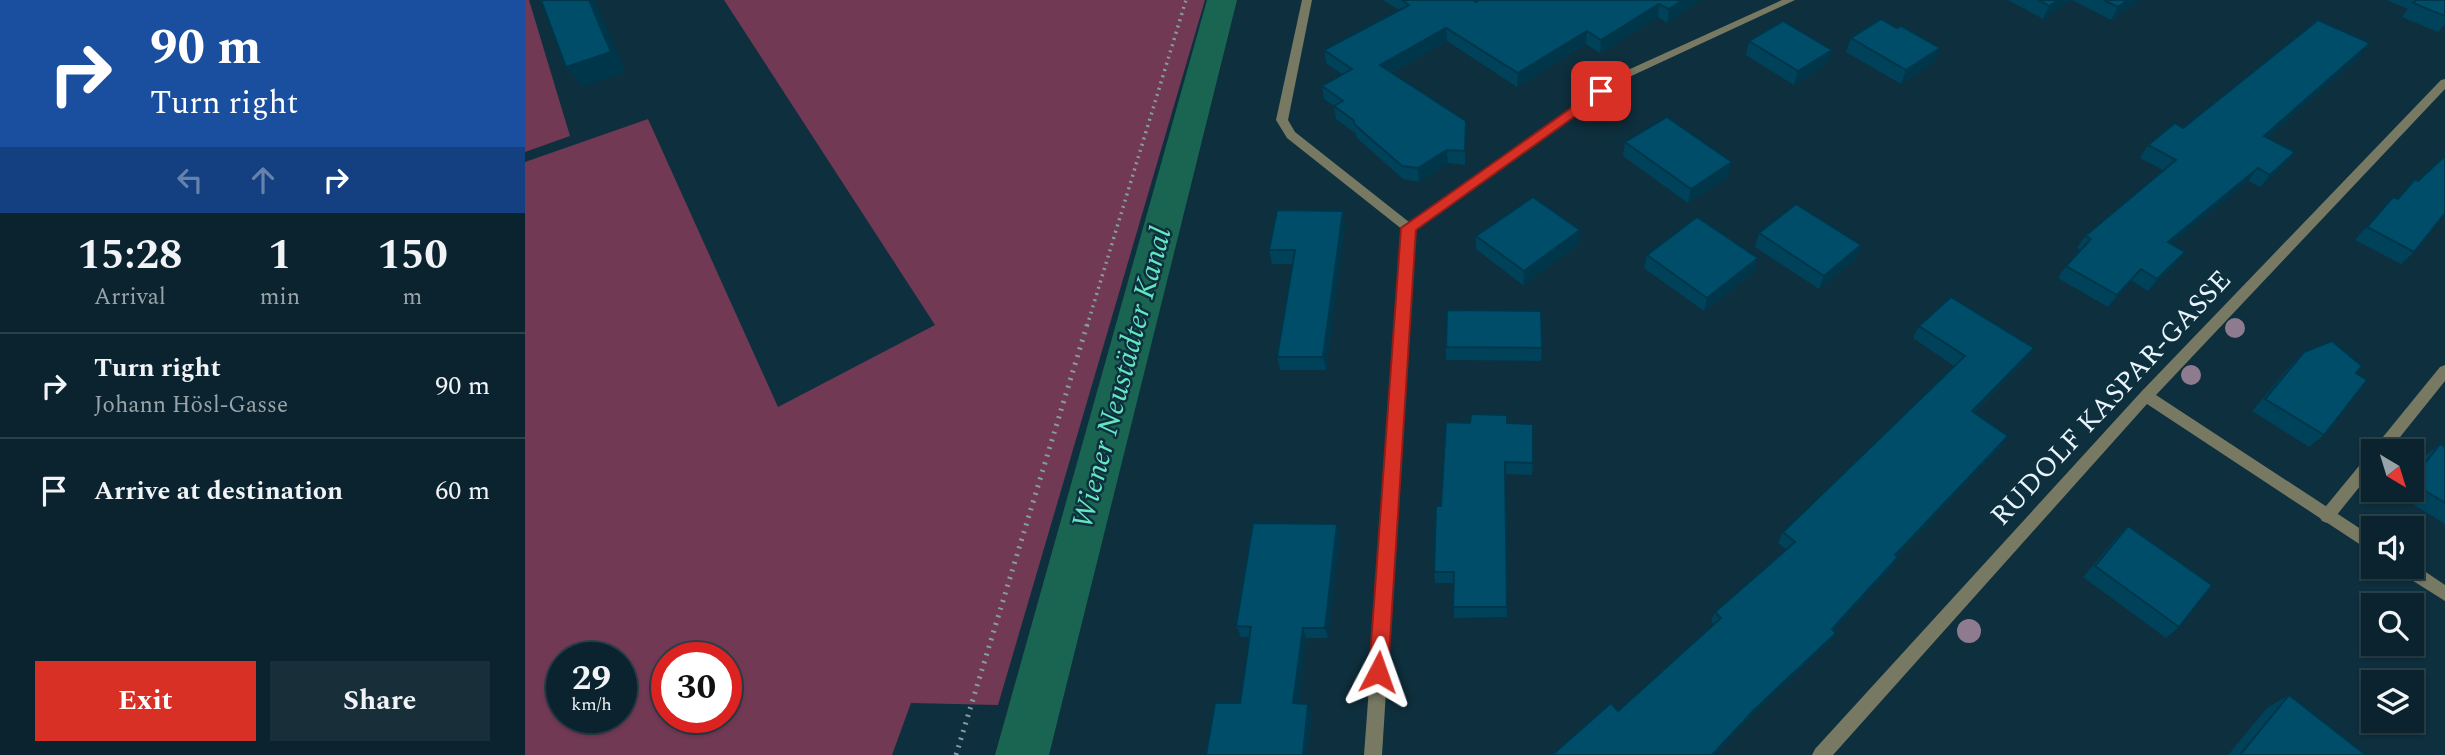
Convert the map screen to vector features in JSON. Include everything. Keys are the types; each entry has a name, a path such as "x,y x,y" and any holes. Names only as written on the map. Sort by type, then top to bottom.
{"street":[{"path":"1307,0 1282,120 1291,135 1409,228"},
{"path":"1409,228 1623,76 1790,0"},
{"name":"RUDOLF KASPAR-GASSE","path":"1821,755 2146,397 2445,82"},
{"path":"1373,755 1409,228"},
{"path":"2390,439 2445,371"},
{"path":"2146,397 2361,538"},
{"path":"2327,516 2361,474"},
{"path":"2423,579 2445,594"}],"path":[{"path":"957,755 1186,0"}],"shaded area":[{"path":"525,0 529,0 570,136 525,152"},
{"path":"724,0 1205,0 998,705 911,703 892,755 525,755 525,162 648,119 778,407 935,325"}],"building":[{"path":"541,0 589,0 611,52 566,67"},
{"path":"1402,0 1683,0 1669,9 1659,4 1601,40 1587,31 1518,73 1446,28 1380,65 1466,121 1465,151 1447,150 1418,168 1402,166 1334,106 1343,101 1322,86 1352,69 1324,50 1409,5"},
{"path":"2039,0 2059,0 2049,6"},
{"path":"2104,0 2128,0 2118,7"},
{"path":"2416,0 2445,0 2445,16 2413,3"},
{"path":"1881,19 1897,28 1901,26 1940,48 1906,70 1851,38"},
{"path":"2318,20 2370,43 2264,136 2295,152 2270,175 2258,168 2168,242 2185,252 2157,279 2141,269 2117,295 2066,266 2091,239 2085,236 2176,160 2148,145 2175,123 2183,128"},
{"path":"1783,21 1832,50 1798,71 1749,41"},
{"path":"1667,117 1732,162 1691,189 1625,142"},
{"path":"2445,156 2445,213 2414,252 2367,227 2393,197 2398,199 2415,179 2418,181"},
{"path":"1533,197 1580,230 1524,271 1476,236"},
{"path":"1796,204 1861,245 1824,276 1759,233"},
{"path":"1277,210 1343,211 1323,357 1277,357 1295,250 1269,250"},
{"path":"1697,217 1758,258 1707,298 1647,255"},
{"path":"1951,297 2034,348 1972,411 2008,436 1895,555 1898,557 1832,629 1836,633 1754,710 1712,755 1552,755 1611,703 1618,711 1721,618 1715,612 1795,542 1783,532 1965,356 1919,326"},
{"path":"1447,310 1541,311 1542,348 1446,347"},
{"path":"2332,341 2362,366 2356,373 2367,380 2324,435 2265,399 2304,352"},
{"path":"1471,414 1507,415 1507,423 1533,424 1533,463 1505,462 1507,607 1453,607 1454,572 1434,572 1436,506 1441,506 1446,422 1470,423"},
{"path":"2440,444 2445,447 2445,503 2424,490 2424,464"},
{"path":"1253,523 1337,524 1325,628 1303,628 1293,703 1308,704 1303,755 1206,755 1215,703 1240,703 1251,627 1236,626"},
{"path":"2128,526 2212,585 2179,627 2095,566"},
{"path":"2289,695 2366,755 2240,755"}],"waterway":[{"name":"Wiener Neustädter Kanal","path":"1022,755 1222,0"}],"route":[{"path":"1378,672 1409,228 1601,91"}]}
